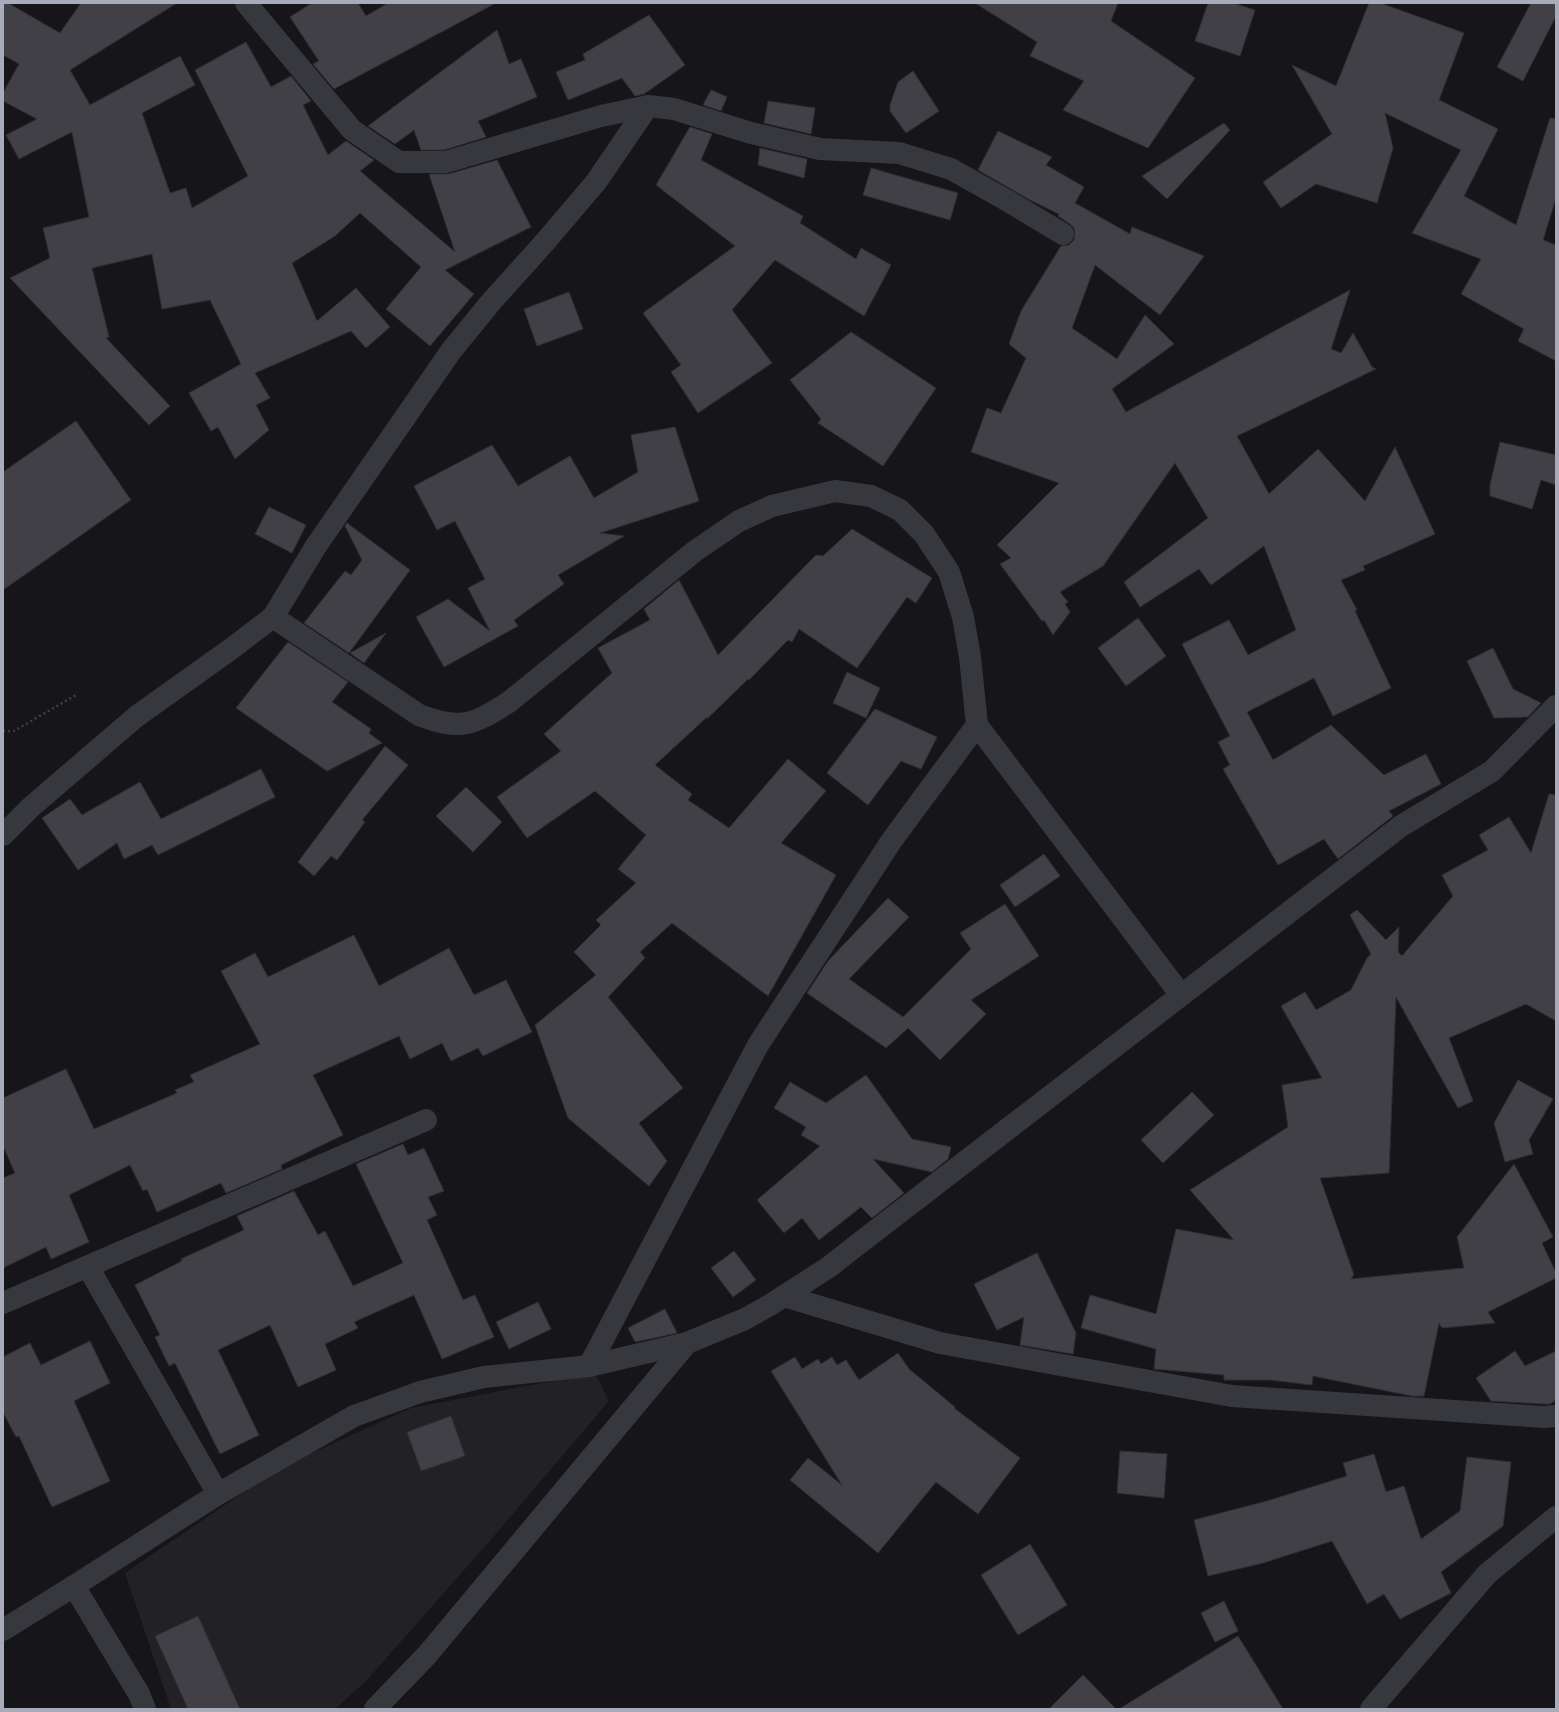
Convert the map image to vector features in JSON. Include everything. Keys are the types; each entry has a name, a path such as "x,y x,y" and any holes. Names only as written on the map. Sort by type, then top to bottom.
{"street":[{"path":"246,3 352,130 399,162 446,162 602,116 648,106 674,109 751,133 820,150 899,153 951,169 1063,234"},
{"path":"3,835 31,807 138,716 231,649 272,617 316,546 451,351 491,302 596,182 648,106"},
{"path":"272,617 419,715 438,722 462,725 485,718 509,702 695,551 739,521 772,506 835,491 871,496 900,510 924,534 949,572 963,617 970,657 977,725 1181,995"},
{"path":"3,1630 218,1494 354,1416 420,1392 484,1377 589,1366 687,1343 745,1319 784,1296 829,1267 1400,826 1492,771 1556,706"},
{"path":"589,1366 758,1045 892,840 977,725"},
{"path":"3,1303 426,1120"},
{"path":"88,1266 218,1494"},
{"path":"784,1296 940,1343 1232,1396 1544,1417 1556,1416"},
{"path":"374,1709 427,1655 687,1343"},
{"path":"1371,1709 1487,1574 1556,1517"},
{"path":"74,1586 139,1694 145,1709"}],"path":[{"path":"3,731 14,731 76,695"}],"shaded area":[{"path":"595,1373 609,1401 488,1543 366,1681 335,1709 171,1709 125,1573 279,1468 411,1408"}],"building":[{"path":"3,3 8,3 60,33 81,3 177,3 70,70 90,105 180,56 195,85 142,113 170,193 186,188 192,208 248,176 195,70 246,42 271,87 291,76 311,101 303,105 328,155 346,141 374,160 360,171 455,252 429,174 449,174 497,160 531,227 445,270 474,294 430,346 386,309 421,267 360,213 335,236 292,263 317,321 356,288 390,327 366,348 351,331 255,373 270,398 256,405 269,430 235,459 218,427 211,431 189,393 241,364 210,300 162,309 152,254 92,268 109,337 106,338 170,406 149,425 10,278 50,258 43,228 89,217 72,132 19,159 6,135 37,119 3,101 3,93 19,64 3,55"},
{"path":"312,3 358,3 366,16 388,3 496,3 334,89 313,64 319,61 290,17"},
{"path":"975,3 1118,3 1111,21 1195,78 1148,148 1063,110 1084,81 1030,56 1037,42"},
{"path":"1208,3 1233,3 1255,10 1240,56 1195,41"},
{"path":"1369,3 1380,3 1464,33 1439,100 1498,129 1464,196 1516,225 1550,118 1556,119 1556,198 1543,240 1556,245 1556,361 1518,341 1524,329 1461,294 1481,259 1412,233 1461,150 1385,113 1393,148 1377,203 1316,184 1281,208 1263,182 1332,134 1292,65 1336,86"},
{"path":"1531,3 1556,3 1556,16 1523,81 1497,67"},
{"path":"649,15 685,65 644,94 635,96 622,78 568,100 556,72 585,60 583,54"},
{"path":"497,30 509,64 521,59 537,97 478,121 486,137 444,150 421,150 414,130 395,144 368,126"},
{"path":"913,71 939,111 906,133 890,111 890,105 898,82"},
{"path":"711,90 727,97 721,111 703,105"},
{"path":"768,101 815,108 811,134 764,123"},
{"path":"1224,123 1230,130 1167,199 1142,176"},
{"path":"690,127 712,134 701,160 803,216 800,223 856,259 861,248 891,265 864,316 775,260 732,310 772,363 698,413 671,372 681,365 643,313 735,246 656,185"},
{"path":"998,131 1052,157 1046,165 1084,187 1075,203 1130,234 1132,227 1204,256 1160,315 1095,265 1072,328 1117,359 1145,315 1174,344 1112,389 1126,412 1350,290 1331,349 1341,353 1353,333 1372,367 1376,369 1237,436 1269,494 1318,449 1365,501 1395,447 1435,534 1363,566 1365,570 1341,580 1357,610 1355,611 1391,688 1333,716 1314,678 1247,712 1273,760 1331,725 1384,775 1426,754 1441,784 1389,811 1393,816 1338,859 1324,839 1278,865 1223,769 1230,765 1218,742 1230,736 1182,644 1229,620 1248,655 1296,630 1264,546 1211,585 1199,569 1140,607 1124,582 1208,518 1175,463 1103,566 1060,592 1068,602 1065,604 1070,612 1053,635 1044,620 1042,621 1000,564 1011,558 997,545 1059,483 971,452 987,408 1001,413 1026,358 1009,344 1021,311 1061,246 1069,245 1074,240 1075,234 1074,228 1058,216 1059,214 1030,200 978,170"},
{"path":"760,148 807,159 804,178 758,165"},
{"path":"871,168 958,193 950,220 863,195"},
{"path":"569,292 583,329 537,346 524,309"},
{"path":"851,332 936,388 883,466 818,423 821,419 790,380"},
{"path":"76,421 131,500 3,590 3,472"},
{"path":"675,427 699,501 600,533 624,536 558,575 564,584 514,620 518,626 444,667 416,617 448,599 490,631 468,588 485,579 455,521 437,530 414,486 492,445 518,486 570,456 594,498 638,472 631,435"},
{"path":"1500,442 1556,455 1556,485 1541,480 1532,509 1490,496 1490,485"},
{"path":"269,507 306,525 292,553 255,534"},
{"path":"347,523 410,570 349,653 304,623 345,571 351,575 362,560 345,526"},
{"path":"852,529 932,578 916,603 907,597 857,668 799,629 792,642 788,640 749,680 748,679 707,719 707,717 655,765 692,794 688,800 729,828 788,759 826,791 781,843 836,875 768,996 672,923 640,952 645,958 608,997 683,1088 639,1123 667,1161 649,1186 568,1118 535,1025 596,975 574,952 601,925 596,920 636,883 618,869 646,835 595,791 527,838 497,797 561,751 544,734 612,673 598,648 650,620 644,609 679,580 718,655 816,555 823,556"},
{"path":"1138,618 1166,656 1126,686 1098,648"},
{"path":"386,633 364,663 350,653"},
{"path":"288,642 348,682 332,702 371,729 369,733 382,743 327,771 236,708"},
{"path":"1493,648 1513,689 1541,703 1528,717 1494,718 1467,661"},
{"path":"847,672 880,688 866,718 833,703"},
{"path":"875,709 937,737 921,769 901,761 868,805 827,773"},
{"path":"385,746 408,765 362,820 365,822 337,860 331,856 314,876 298,862"},
{"path":"261,769 275,797 158,855 152,845 124,859 117,843 78,870 42,818 70,799 82,815 140,782 161,819"},
{"path":"466,787 502,822 473,852 436,816"},
{"path":"1549,794 1556,795 1556,1021 1526,1004 1449,1038 1473,1101 1458,1108 1396,997 1389,1173 1320,1178 1354,1275 1350,1279 1464,1268 1457,1237 1514,1164 1553,1237 1542,1243 1556,1273 1556,1278 1488,1312 1495,1323 1442,1328 1439,1323 1424,1396 1412,1396 1313,1376 1312,1385 1270,1380 1224,1380 1224,1375 1154,1369 1156,1349 1081,1328 1090,1295 1156,1314 1176,1229 1234,1240 1190,1190 1288,1127 1282,1085 1322,1078 1281,1006 1305,992 1316,1010 1351,990 1367,958 1371,954 1350,915 1357,910 1386,940 1399,927 1398,952 1402,956 1453,896 1442,875 1488,850 1479,835 1509,817 1531,853"},
{"path":"1044,854 1060,876 1015,907 1000,885"},
{"path":"888,898 909,917 849,979 903,1017 971,949 960,933 1005,904 1039,956 971,1000 986,1014 940,1060 908,1028 886,1048 807,993 828,961"},
{"path":"354,935 379,986 449,948 474,995 506,980 532,1032 483,1056 478,1048 451,1061 442,1043 410,1059 399,1036 313,1075 343,1135 281,1165 282,1169 226,1193 221,1183 157,1212 147,1189 143,1191 130,1165 69,1195 89,1242 51,1259 46,1247 3,1268 3,1178 15,1173 3,1146 3,1098 66,1069 94,1129 177,1093 175,1090 194,1082 190,1075 260,1044 221,971 255,953 268,977"},
{"path":"866,1075 912,1139 951,1147 948,1159 932,1172 873,1159 904,1193 872,1218 861,1207 819,1240 802,1218 784,1233 757,1200 820,1146 801,1135 806,1127 774,1108 790,1082 826,1103"},
{"path":"1518,1080 1553,1099 1529,1140 1533,1154 1505,1162 1494,1123"},
{"path":"1192,1092 1214,1115 1163,1163 1141,1140"},
{"path":"403,1144 408,1155 424,1148 444,1191 428,1197 437,1215 427,1220 463,1300 475,1295 494,1337 442,1359 414,1295 354,1322 358,1328 325,1344 336,1370 298,1387 270,1325 218,1350 259,1435 220,1454 175,1363 169,1366 155,1337 160,1335 135,1285 182,1261 181,1259 244,1230 237,1216 294,1191 318,1235 325,1231 353,1286 403,1263 356,1164"},
{"path":"734,1251 756,1280 733,1297 711,1268"},
{"path":"1037,1253 1076,1333 1073,1354 1020,1345 1024,1317 997,1330 974,1284"},
{"path":"538,1302 551,1329 509,1349 496,1322"},
{"path":"665,1309 677,1333 635,1342 628,1328"},
{"path":"90,1341 110,1383 74,1401 110,1481 52,1507 19,1436 16,1437 3,1412 3,1357 30,1343 41,1365"},
{"path":"1515,1351 1525,1366 1556,1351 1556,1400 1550,1404 1491,1401 1476,1378"},
{"path":"898,1353 909,1369 955,1407 954,1408 1020,1458 978,1514 936,1482 878,1553 790,1480 808,1458 842,1485 771,1371 795,1357 802,1369 818,1359 821,1364 832,1357 837,1365 846,1360 859,1380"},
{"path":"451,1416 465,1456 421,1471 407,1432"},
{"path":"1120,1451 1167,1454 1164,1498 1117,1493"},
{"path":"1374,1454 1386,1492 1404,1486 1421,1539 1460,1511 1467,1457 1511,1462 1503,1526 1441,1572 1451,1593 1400,1619 1384,1594 1367,1604 1332,1541 1263,1563 1208,1576 1194,1520 1267,1501 1347,1476 1343,1463"},
{"path":"1030,1544 1067,1605 1018,1635 981,1575"},
{"path":"1224,1601 1238,1631 1215,1642 1201,1613"},
{"path":"198,1616 240,1709 188,1709 155,1636"},
{"path":"1238,1636 1283,1709 1119,1709"},
{"path":"1083,1675 1116,1709 1049,1709"}]}
